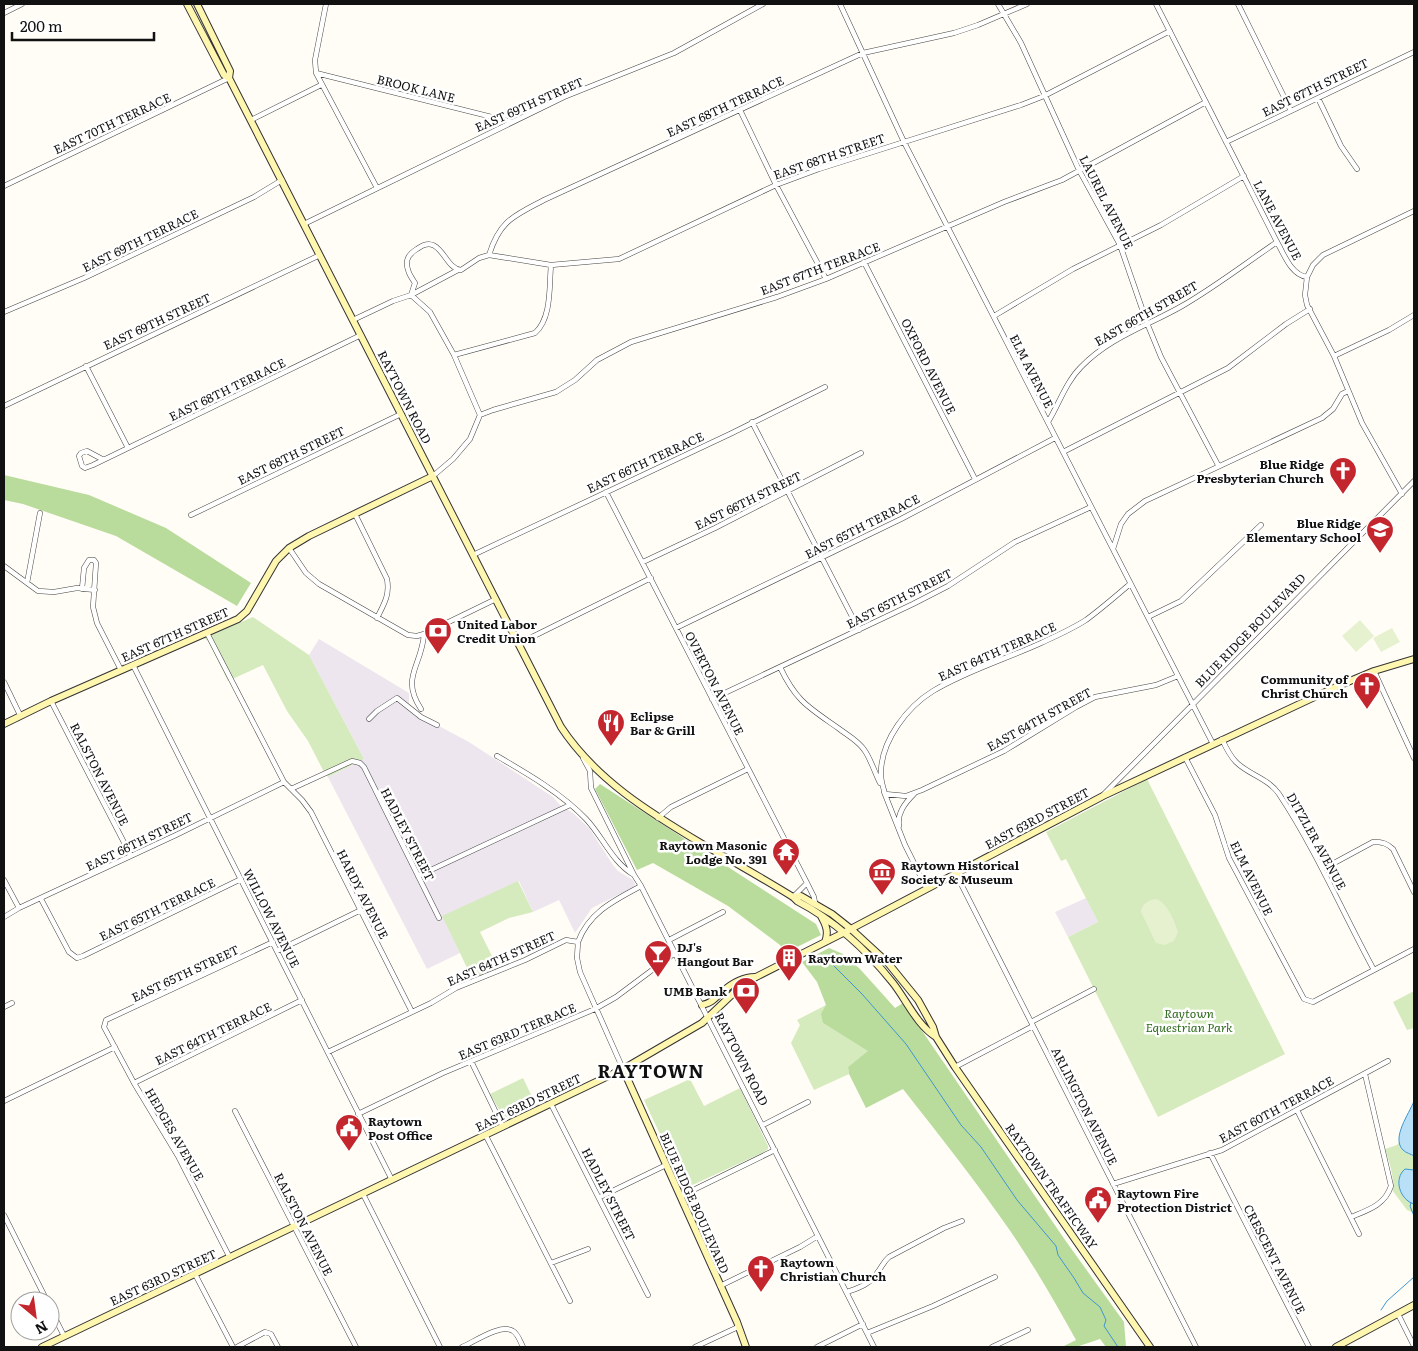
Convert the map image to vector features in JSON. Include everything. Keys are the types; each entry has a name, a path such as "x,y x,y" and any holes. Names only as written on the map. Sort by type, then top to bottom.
{"main road":[{"name":"RAYTOWN ROAD","path":"186,4 224,75 230,78"},
{"name":"RAYTOWN ROAD","path":"196,4 230,71 230,78 251,120 561,726"},
{"name":"EAST 67TH STREET","path":"4,724 51,700 238,619 247,611 276,561 288,548 432,476"},
{"name":"EAST 63RD STREET","path":"42,1347 623,1069 684,1035 708,1018 741,986 756,977 848,931 1102,796 1338,686 1374,671 1414,659"},
{"name":"RAYTOWN TRAFFICWAY","path":"561,726 581,753 621,791 658,818 848,931 893,983 927,1032 936,1037"},
{"name":"RAYTOWN TRAFFICWAY","path":"793,897 801,896 815,903 888,964 900,977 918,1000 933,1027 936,1037 955,1067 1150,1347"},
{"path":"820,915 826,928 827,937 825,942"},
{"path":"702,1005 711,1002 726,989 738,982 748,977 756,977"},
{"name":"BLUE RIDGE BOULEVARD","path":"623,1069 681,1196 746,1347"},
{"path":"1336,1347 1414,1306"}],"street":[{"path":"4,13 22,4"},
{"path":"326,4 315,60 316,73 377,188"},
{"name":"EAST 69TH STREET","path":"304,224 564,97 674,53 763,4"},
{"name":"ELM AVENUE","path":"840,4 904,142 1213,744"},
{"name":"LAUREL AVENUE","path":"998,4 1021,43 1079,170 1120,245 1161,357 1218,465"},
{"name":"EAST 68TH TERRACE","path":"489,255 498,232 514,216 740,110 863,53 954,33 1027,4"},
{"name":"LANE AVENUE","path":"1156,4 1277,242 1293,270 1301,276 1307,277"},
{"path":"1238,4 1291,111"},
{"name":"EAST 68TH STREET","path":"489,255 551,265 619,260 776,184 1044,96 1170,31"},
{"name":"EAST 67TH STREET","path":"1226,142 1414,52"},
{"name":"BROOK LANE","path":"316,73 512,122"},
{"name":"EAST 70TH TERRACE","path":"4,186 230,78"},
{"path":"251,120 321,85"},
{"path":"1318,98 1341,146 1357,169"},
{"name":"EAST 67TH TERRACE","path":"480,415 556,392 575,380 597,360 631,342 777,297 826,279 1004,202 1062,180 1206,102"},
{"path":"740,110 826,279"},
{"path":"994,316 1073,269 1161,225 1244,176"},
{"name":"EAST 69TH TERRACE","path":"4,312 84,278 254,197 282,180"},
{"path":"1402,494 1362,423 1334,356 1305,295 1307,277 1313,265 1323,255 1414,211"},
{"name":"EAST 66TH STREET","path":"1048,422 1067,384 1080,368 1108,344 1199,296 1277,242"},
{"path":"411,295 415,283 408,271 408,259 411,253 419,247 429,244 437,248 453,268 458,270"},
{"name":"EAST 69TH STREET","path":"4,406 320,255"},
{"path":"353,320 393,301 411,295 479,258 489,255"},
{"name":"OXFORD AVENUE","path":"864,262 975,479"},
{"path":"454,355 535,332 542,327 547,308 551,265"},
{"path":"411,295 430,312 454,355 480,415 470,440 453,459 432,476"},
{"path":"1063,452 1228,368 1286,324 1310,309"},
{"path":"1334,356 1390,330 1414,315"},
{"name":"EAST 68TH TERRACE","path":"102,459 87,451 79,456 82,466 85,468 360,335"},
{"path":"86,366 128,448"},
{"name":"EAST 66TH TERRACE","path":"473,555 825,386"},
{"path":"1112,549 1121,524 1135,507 1218,465 1322,418 1333,408 1342,394 1348,391"},
{"name":"EAST 68TH STREET","path":"191,515 401,414"},
{"path":"752,422 860,630"},
{"name":"EAST 65TH TERRACE","path":"676,628 901,519 1055,438"},
{"name":"EAST 66TH STREET","path":"643,562 861,453"},
{"name":"BLUE RIDGE BOULEVARD","path":"1102,796 1414,481"},
{"name":"OVERTON AVENUE","path":"606,492 807,883 815,903"},
{"name":"EAST 65TH STREET","path":"712,699 860,630 948,586 1015,542 1091,507"},
{"path":"27,583 40,513"},
{"path":"355,514 388,587 388,596 377,618"},
{"path":"1148,618 1181,601 1261,525"},
{"path":"288,548 306,572 319,584 408,635 417,636 424,634 496,599"},
{"path":"82,589 84,568 87,561 92,559 96,562 93,607 97,623 121,670"},
{"path":"4,566 38,591 95,590"},
{"path":"518,642 530,638 651,578"},
{"name":"EAST 64TH TERRACE","path":"885,794 881,779 882,759 890,738 906,715 932,691 1074,627 1086,620 1130,584"},
{"path":"207,633 284,782"},
{"path":"421,709 414,698 411,687 413,674 424,643 424,634"},
{"name":"WILLOW AVENUE","path":"133,665 392,1180"},
{"path":"780,667 788,684 808,708 853,739 864,750 927,889"},
{"path":"1374,671 1414,758"},
{"name":"EAST 64TH STREET","path":"885,794 906,796 915,793 1004,751 1095,697 1156,685 1178,676"},
{"path":"4,682 20,715"},
{"path":"369,719 377,711 397,698 421,717 437,725"},
{"name":"RALSTON AVENUE","path":"51,700 131,856"},
{"name":"DITZLER AVENUE","path":"1222,739 1236,761 1265,780 1277,792 1323,869 1374,970"},
{"name":"RAYTOWN ROAD","path":"581,753 590,771 591,788 626,859 763,1124 874,1347"},
{"path":"497,756 555,792 570,805 586,819 623,868 634,875"},
{"name":"ELM AVENUE","path":"1185,757 1215,815 1233,866 1304,999 1311,1002 1374,970"},
{"name":"HADLEY STREET","path":"291,789 352,761 364,767 439,918"},
{"path":"658,818 671,807 748,769"},
{"name":"EAST 66TH STREET","path":"4,917 19,908 284,782"},
{"name":"HARDY AVENUE","path":"284,782 311,812 412,1012"},
{"name":"EAST 64TH STREET","path":"900,833 898,822 900,813 915,793"},
{"path":"418,876 570,805"},
{"path":"1323,869 1373,842 1382,842 1389,845 1393,850 1414,892"},
{"name":"ARLINGTON AVENUE","path":"956,874 1196,1347"},
{"name":"EAST 65TH TERRACE","path":"41,899 69,952 75,957 81,957 241,879"},
{"path":"4,880 19,908"},
{"path":"793,897 807,883"},
{"path":"623,1069 580,972 577,958 578,942 585,927 598,912 641,886"},
{"path":"277,951 361,910"},
{"path":"669,940 723,912"},
{"name":"EAST 64TH STREET","path":"328,1052 412,1012 456,988 525,960 566,940 578,942"},
{"name":"EAST 65TH STREET","path":"106,1022 273,942"},
{"path":"1374,970 1414,949"},
{"name":"EAST 63RD TERRACE","path":"358,1114 471,1061 595,1009 616,997 675,953"},
{"path":"955,1067 1094,989"},
{"name":"EAST 64TH TERRACE","path":"134,1083 302,1000"},
{"path":"4,1007 12,1003"},
{"name":"HEDGES AVENUE","path":"106,1022 104,1027 134,1083 178,1156 230,1258"},
{"path":"4,1101 115,1047"},
{"path":"471,1061 504,1127"},
{"name":"EAST 60TH TERRACE","path":"1113,1184 1210,1154 1234,1144 1388,1061"},
{"path":"1351,1218 1382,1202 1391,1186 1365,1074"},
{"path":"763,1124 808,1102"},
{"name":"HADLEY STREET","path":"551,1104 648,1294"},
{"path":"1297,1110 1359,1234"},
{"name":"RALSTON AVENUE","path":"235,1111 356,1347"},
{"path":"486,1136 570,1301"},
{"path":"681,1196 775,1150"},
{"name":"CRESCENT AVENUE","path":"1210,1154 1309,1347"},
{"path":"600,1197 666,1165"},
{"path":"363,1194 440,1347"},
{"path":"4,1215 42,1291"},
{"path":"847,1292 872,1280 883,1262 889,1257 944,1228 962,1221"},
{"path":"720,1286 818,1236"},
{"path":"551,1263 588,1249"},
{"path":"195,1274 235,1347 267,1332 271,1334 278,1347"},
{"path":"867,1333 934,1306 995,1277"},
{"path":"1398,1314 1414,1346"},
{"path":"817,1347 863,1324"},
{"path":"695,1347 738,1327"},
{"path":"60,1328 64,1336"},
{"path":"462,1347 502,1328 512,1330 523,1347"},
{"path":"992,1347 1028,1330"}],"shaded area":[{"path":"319,639 409,693 409,710 469,742 553,797 589,828 618,871 633,880 634,887 592,908 575,933 559,900 533,912 519,881 443,917 460,953 427,969 328,777 364,759 309,655"},
{"path":"1086,898 1098,922 1068,937 1055,912"}],"green space":[{"path":"4,475 89,495 166,528 251,583 237,606 116,536 23,504 4,500"},
{"path":"253,617 309,655 364,759 328,777 308,741 287,711 263,665 228,681 208,641 204,638"},
{"path":"1360,620 1374,636 1356,652 1342,636"},
{"path":"1392,628 1400,642 1381,652 1373,638"},
{"name":"Raytown Equestrian Park","path":"1147,779 1285,1054 1158,1117 1068,937 1098,922 1066,859 1061,861 1046,832"},
{"path":"600,784 816,924 821,935 785,953 780,945 728,906 653,863 637,870 595,789"},
{"path":"518,881 533,912 509,918 480,932 498,968 472,978 442,916"},
{"path":"1156,899 1167,908 1178,932 1174,941 1164,945 1156,943 1141,912 1146,903"},
{"path":"829,948 843,954 860,969 895,1008 903,1003 1065,1240 1124,1322 1126,1347 1106,1347 1100,1339 1076,1347 1062,1347 1076,1340 1037,1272 985,1196 903,1089 866,1108 849,1074 848,1067 868,1051 823,1023 821,1014 826,1005 817,982 802,962"},
{"path":"1414,991 1414,1028 1407,1030 1393,1002"},
{"path":"826,1005 823,1023 869,1051 848,1067 849,1074 814,1090 791,1043 800,1025 797,1020"},
{"path":"523,1078 536,1105 504,1118 490,1094"},
{"path":"690,1079 704,1106 740,1088 768,1149 686,1188 680,1185 679,1175 644,1100"},
{"path":"1399,1142 1403,1150 1414,1156 1414,1213 1407,1210 1392,1190 1392,1174 1385,1149 1397,1145"}],"water":[{"path":"1414,1101 1414,1156 1403,1150 1399,1139 1402,1126"},
{"path":"1405,1169 1414,1170 1414,1204 1405,1198 1400,1189 1399,1178"}],"waterway":[{"path":"826,958 862,994 906,1044 961,1125 981,1147 1017,1200 1056,1246 1058,1255 1083,1293 1100,1307 1106,1320 1104,1326 1118,1347"},
{"path":"1411,1203 1410,1206 1414,1216"},
{"path":"1381,1310 1387,1301 1414,1277"}],"place":[{"name":"Blue Ridge Presbyterian Church","path":"1343,495"},
{"name":"Blue Ridge Elementary School","path":"1380,554"},
{"name":"United Labor Credit Union","path":"438,655"},
{"name":"Community of Christ Church","path":"1367,710"},
{"name":"Eclipse Bar & Grill","path":"611,747"},
{"name":"Raytown Masonic Lodge No. 391","path":"786,876"},
{"name":"Raytown Historical Society & Museum","path":"882,896"},
{"name":"DJ's Hangout Bar","path":"658,978"},
{"name":"Raytown Water","path":"789,982"},
{"name":"UMB Bank","path":"746,1015"},
{"name":"Raytown Post Office","path":"349,1152"},
{"name":"Raytown Fire Protection District","path":"1098,1224"},
{"name":"Raytown Christian Church","path":"761,1293"}],"district":[{"name":"RAYTOWN","path":"651,1070"}]}
